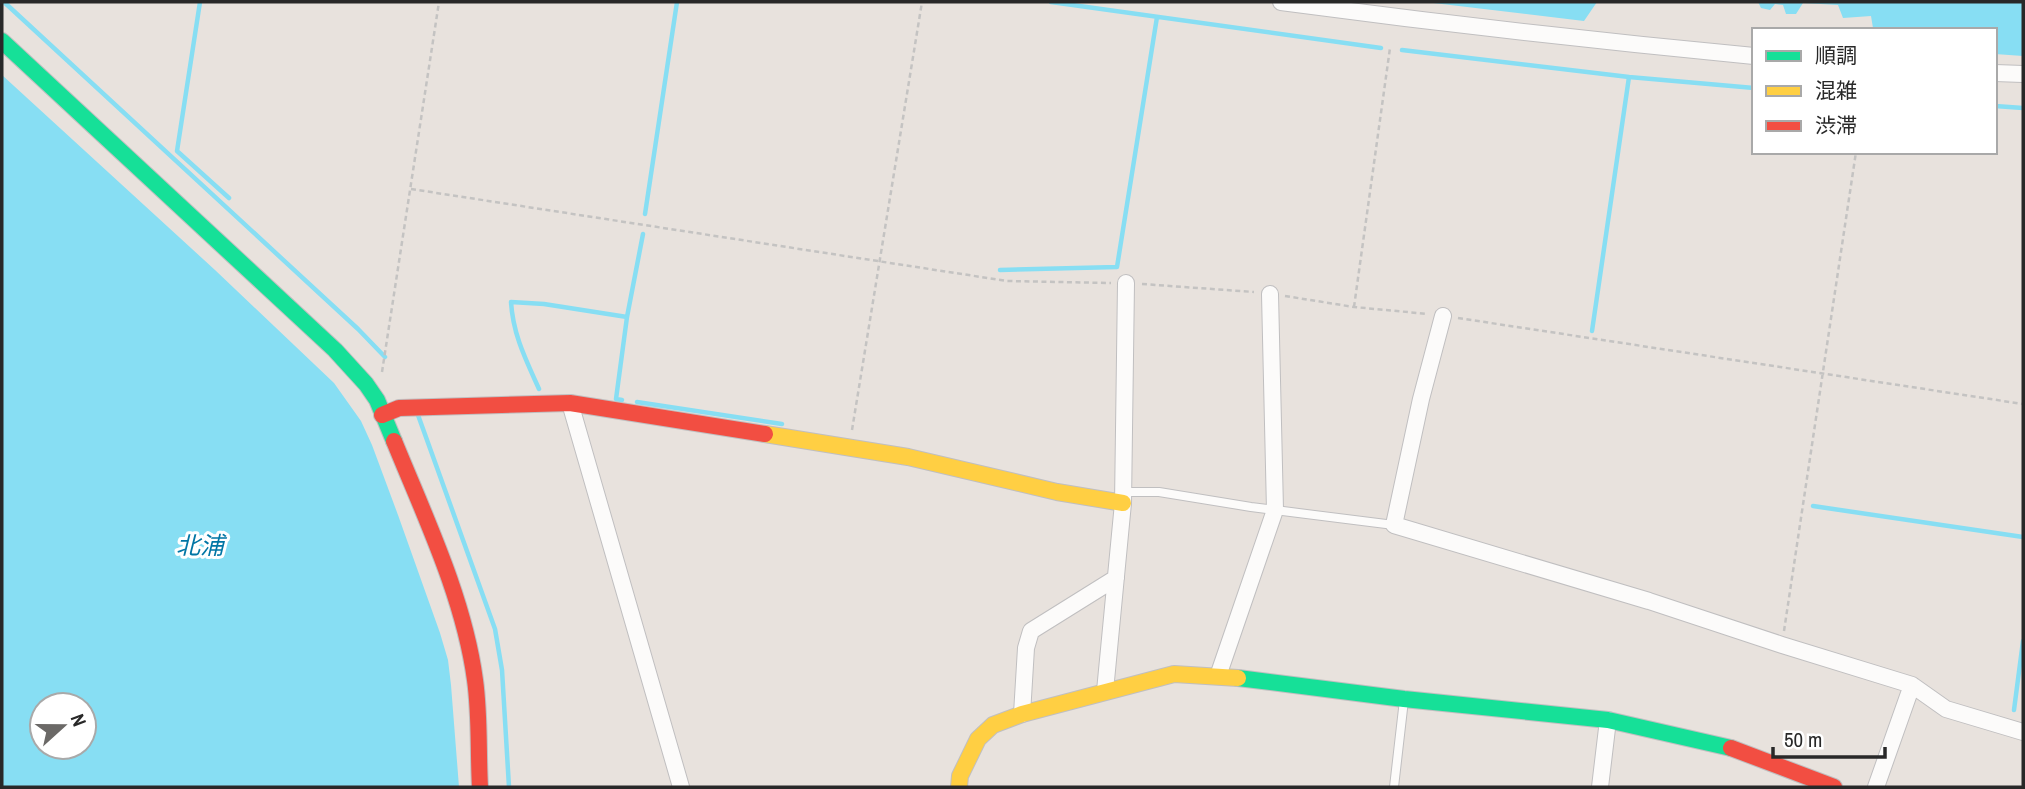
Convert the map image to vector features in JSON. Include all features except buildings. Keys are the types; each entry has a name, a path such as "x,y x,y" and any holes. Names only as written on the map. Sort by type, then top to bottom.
{"street":[{"path":"1281,2 1411,20 1752,56"},
{"path":"2,41 335,350 377,400 434,538 461,617 475,680 480,787"},
{"path":"1997,73 2023,74"},
{"path":"1105,691 1124,498 1126,283"},
{"path":"1218,676 1275,510 1270,294"},
{"path":"1443,316 1421,399 1394,525 1649,601 1912,685 1946,709 2023,732"},
{"path":"382,415 399,408 570,403 908,457 1057,492 1124,498"},
{"path":"570,403 681,787"},
{"path":"1022,714 1026,648 1031,631 1116,578"},
{"path":"959,787 960,776 978,739 993,725 1022,714 1174,674 1218,676 1608,720 1726,746 1833,787"},
{"path":"1875,787 1912,685"},
{"path":"1600,787 1608,720"}],"lane":[{"path":"1124,498 1159,492 1394,525"},
{"path":"1394,787 1404,699"}],"path":[{"path":"381,374 438,2"},
{"path":"850,447 922,2"},
{"path":"1354,307 1390,48"},
{"path":"1782,645 1856,154"},
{"path":"411,189 1007,281 1126,283 1270,294 1354,307 1443,316 2023,404"}],"water":[{"path":"1425,2 1597,2 1584,21"},
{"path":"1758,2 2023,2 2023,56 1997,54 1997,28 1873,28 1871,16 1843,18 1838,5 1803,3 1796,14 1786,14 1783,5 1775,4 1770,10 1761,8"},
{"name":"北浦","path":"2,75 334,383 361,421 398,515 448,660 459,787 2,787"}],"waterway":[{"path":"4,2 385,357"},
{"path":"200,2 177,151 229,198"},
{"path":"645,214 677,2"},
{"path":"1051,2 1381,48"},
{"path":"1000,270 1117,267 1157,17"},
{"path":"1402,50 1629,77 1752,88"},
{"path":"1592,331 1629,77"},
{"path":"1997,106 2023,108"},
{"path":"622,400 616,399 627,317 643,234"},
{"path":"539,389 517,336 511,302 544,304 627,317"},
{"path":"637,402 782,424"},
{"path":"418,415 495,629 502,670 509,787"},
{"path":"1813,506 2023,537"},
{"path":"2014,710 2023,641"}],"traffic: fast":[{"path":"2,41 335,350 377,400 394,441"},
{"path":"1238,678 1404,699 1608,720 1731,748"}],"traffic: slow":[{"path":"765,434 908,457 1057,492 1123,503"},
{"path":"959,787 960,776 978,739 993,725 1022,714 1174,674 1238,678"}],"traffic: jam":[{"path":"382,415 399,408 570,403 765,434"},
{"path":"394,441 453,588 470,649 477,693 480,787"},
{"path":"1731,748 1834,787"}]}
